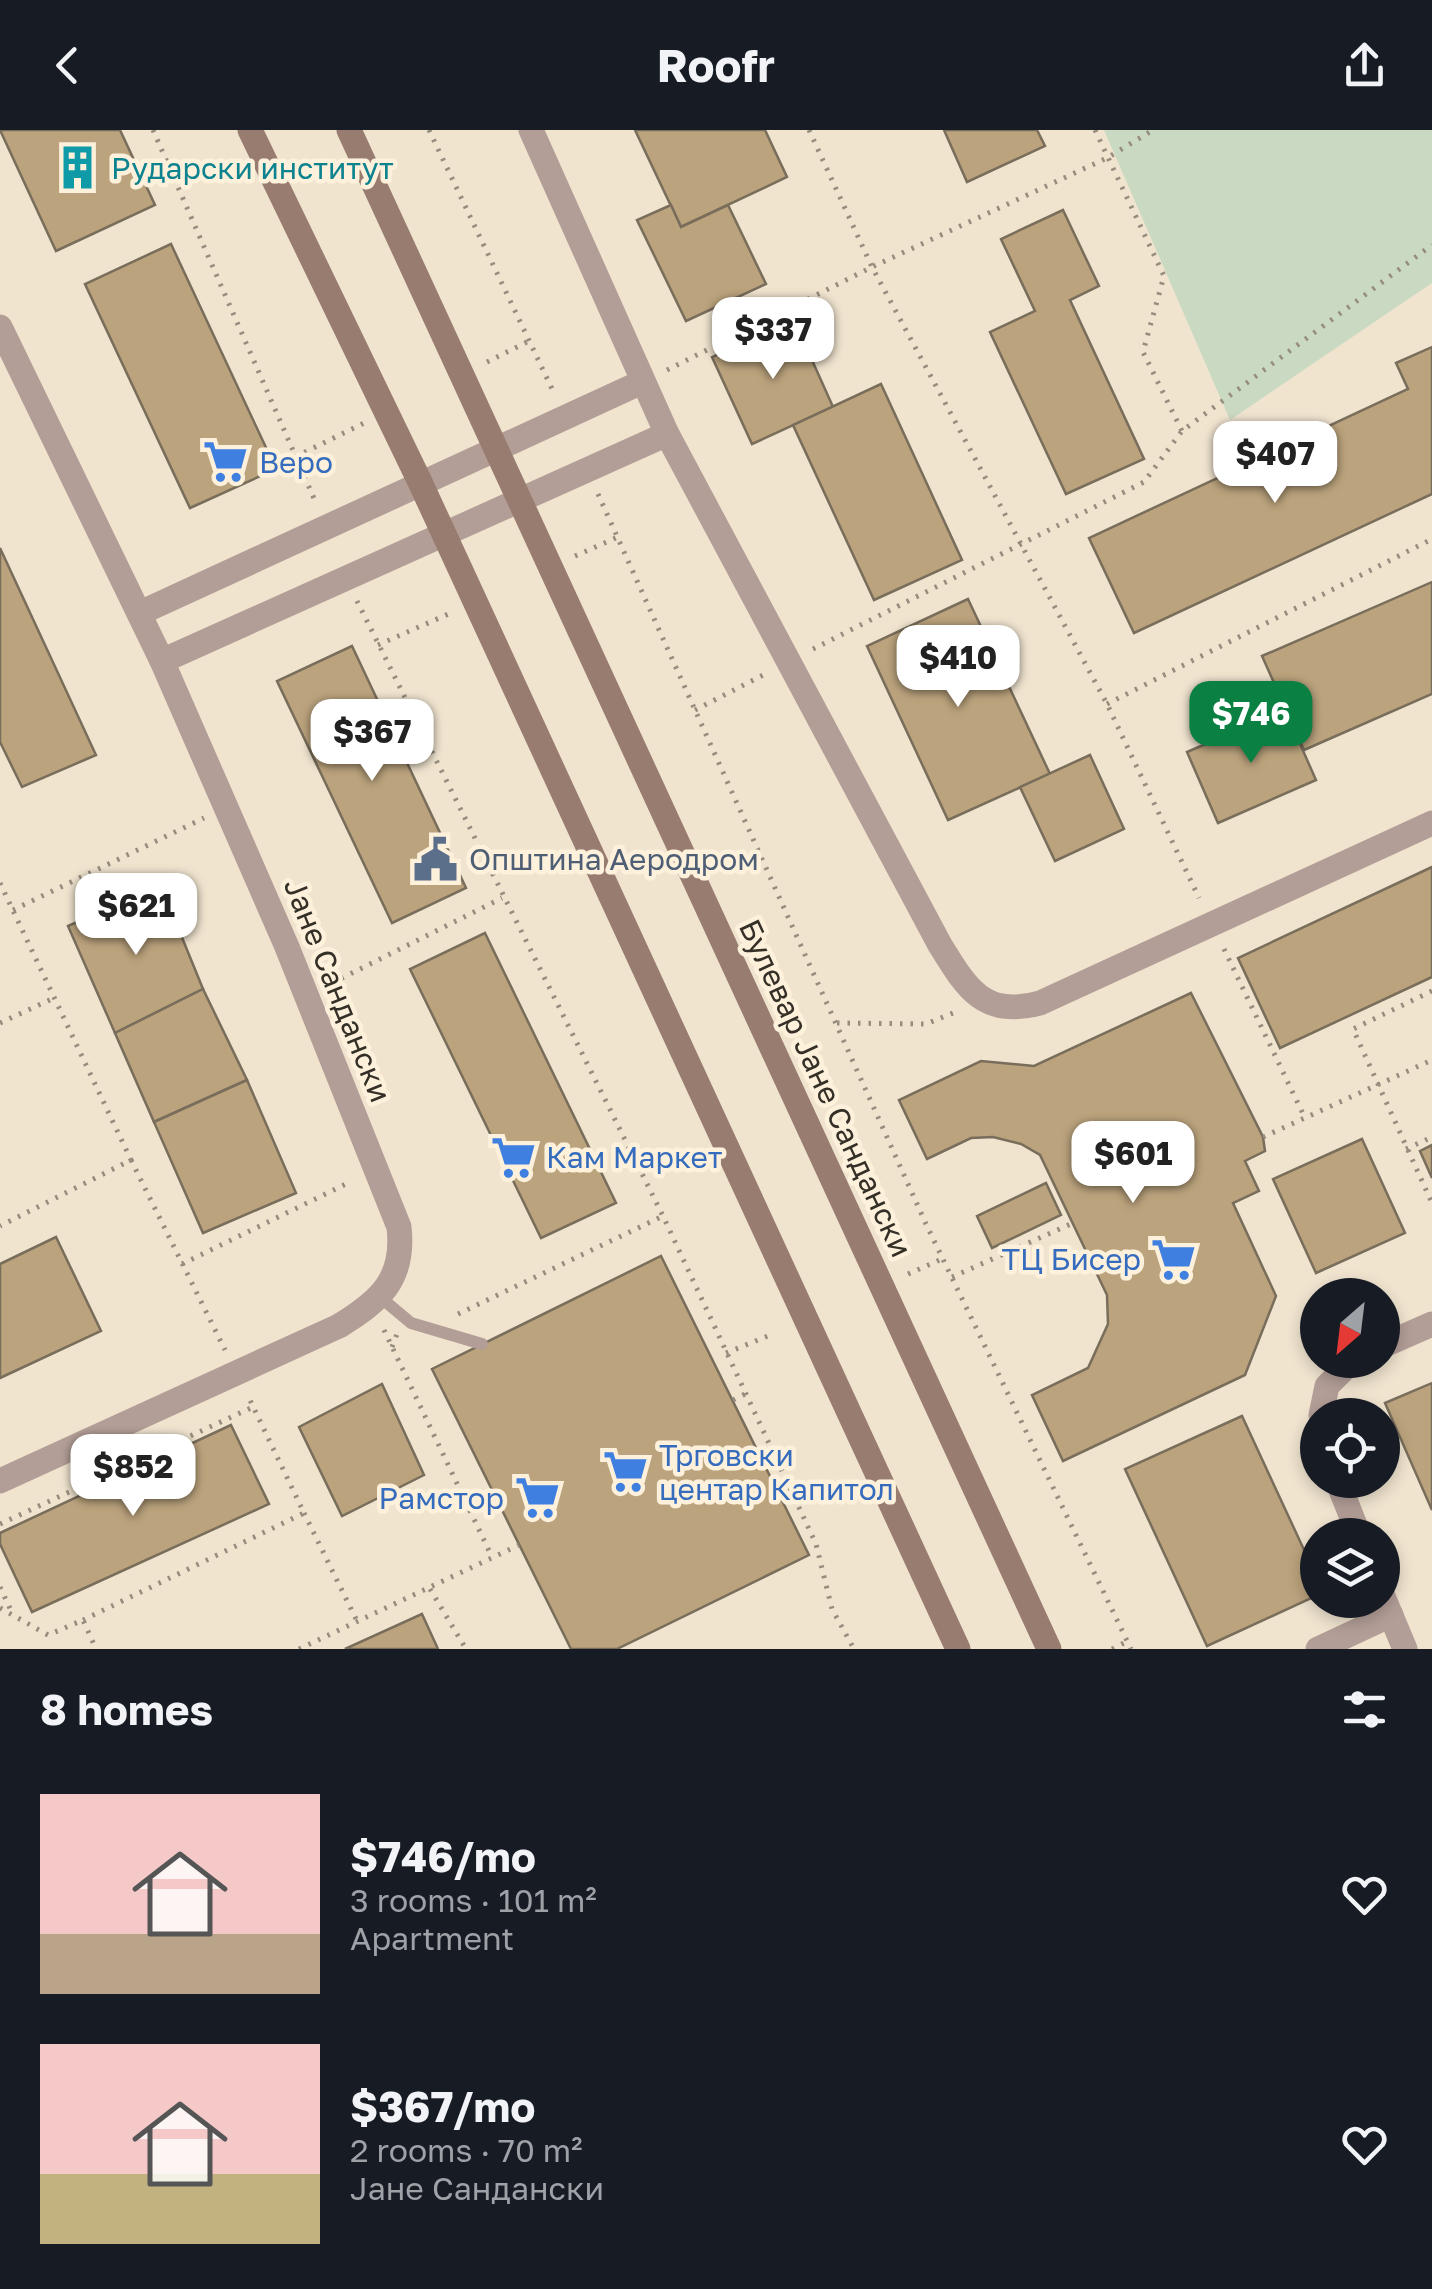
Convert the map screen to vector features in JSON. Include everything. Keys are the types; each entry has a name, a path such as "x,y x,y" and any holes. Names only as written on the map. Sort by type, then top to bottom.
{"street":[{"path":"250,130 444,533 958,1649"},
{"name":"Булевар Јане Сандански","path":"349,130 1049,1649"},
{"path":"531,130 667,434 940,945 956,971 984,1000 1006,1009 1040,1004 1432,824"},
{"name":"Јане Сандански","path":"0,327 162,660 307,996 399,1228 402,1251 396,1275 376,1301"},
{"path":"140,612 642,382"},
{"path":"162,660 667,434"},
{"path":"0,1481 236,1373 376,1301"},
{"path":"1400,1338 1432,1324"},
{"path":"1318,1649 1366,1618"},
{"path":"1393,1618 1405,1649"}],"lane":[{"path":"376,1301 404,1317 482,1344"}],"path":[{"path":"153,130 181,184 328,529"},
{"path":"429,130 565,416"},
{"path":"809,130 872,267 1107,704 1305,1118"},
{"path":"1095,130 1164,276 1143,352 1182,431"},
{"path":"642,382 872,267 1107,158 1153,130"},
{"path":"695,710 1144,482 1182,431 1432,244"},
{"path":"461,375 529,340"},
{"path":"295,457 386,412"},
{"path":"588,470 942,1258 1131,1649"},
{"path":"551,566 618,537"},
{"path":"1107,704 1432,539"},
{"path":"346,577 663,1216 816,1544 832,1609 854,1649"},
{"path":"378,645 475,602"},
{"path":"13,910 226,807"},
{"path":"0,883 236,1373"},
{"path":"307,996 502,898"},
{"path":"1432,992 1352,1029 1432,1204"},
{"path":"0,1023 54,998"},
{"path":"836,1023 926,1024 984,1000"},
{"path":"1263,1138 1432,1060"},
{"path":"1406,1149 1432,1137"},
{"path":"0,1226 131,1160"},
{"path":"182,1264 376,1170"},
{"path":"447,1320 663,1216"},
{"path":"952,1277 1073,1223"},
{"path":"908,1274 942,1258"},
{"path":"376,1301 392,1346 492,1558"},
{"path":"392,1346 404,1317"},
{"path":"726,1353 768,1336"},
{"path":"732,1400 745,1394"},
{"path":"0,1524 251,1403 357,1621"},
{"path":"0,1608 48,1635 304,1514"},
{"path":"299,1649 430,1590 519,1544"},
{"path":"0,1587 13,1615"},
{"path":"430,1590 466,1649"},
{"path":"82,1620 96,1649"},
{"path":"1112,1649 1128,1641"}],"green space":[{"path":"1104,130 1432,130 1432,283 1230,420"}],"building":[{"name":"Рударски институт","path":"0,130 120,130 155,205 56,251"},
{"path":"635,130 765,130 787,177 681,227"},
{"path":"944,130 1037,130 1045,146 967,182"},
{"path":"671,205 681,227 728,205 766,284 686,321 637,220"},
{"path":"1063,210 1099,286 1070,300 1144,459 1066,494 990,332 1035,311 1001,239"},
{"path":"171,244 276,469 190,508 85,284"},
{"path":"794,320 833,407 752,444 712,357"},
{"path":"1432,347 1432,494 1134,633 1089,538 1408,389 1396,363"},
{"path":"881,384 962,560 874,600 793,425"},
{"path":"0,548 96,755 22,787 0,742"},
{"path":"1432,582 1432,694 1304,750 1262,656"},
{"path":"968,599 1050,774 948,820 867,646"},
{"path":"352,646 466,888 392,923 277,681"},
{"path":"1285,710 1316,780 1218,823 1187,752"},
{"path":"1090,755 1124,829 1055,861 1020,787"},
{"path":"1432,867 1432,977 1280,1048 1238,958"},
{"path":"161,886 203,989 115,1033 68,926"},
{"path":"485,933 616,1203 541,1238 410,969"},
{"path":"203,989 247,1080 154,1122 115,1033"},
{"name":"ТЦ Бисер","path":"1191,993 1263,1137 1265,1151 1245,1161 1259,1191 1233,1203 1276,1296 1245,1375 1063,1461 1032,1395 1088,1368 1108,1324 1107,1295 1040,1155 1021,1144 993,1137 971,1138 927,1159 899,1100 981,1061 1034,1066"},
{"path":"247,1080 296,1193 203,1233 154,1122"},
{"path":"1362,1139 1405,1233 1316,1273 1273,1179"},
{"path":"1432,1145 1432,1178 1420,1151"},
{"path":"1046,1183 1061,1215 992,1248 977,1216"},
{"path":"56,1237 101,1331 0,1378 0,1264"},
{"name":"Трговски центар Капитол","path":"661,1256 809,1555 617,1649 571,1649 432,1369"},
{"path":"1432,1383 1432,1510 1400,1437 1400,1398 1397,1398"},
{"path":"382,1384 424,1475 342,1516 299,1427"},
{"path":"1242,1416 1300,1541 1300,1603 1207,1646 1125,1469"},
{"path":"231,1425 269,1504 32,1612 0,1544 0,1533"},
{"path":"422,1614 438,1649 345,1649"}],"place":[{"name":"Рударски институт","path":"78,168"},
{"name":"Веро","path":"226,462"},
{"name":"Општина Аеродром","path":"436,859"},
{"name":"Кам Маркет","path":"513,1157"},
{"name":"ТЦ Бисер","path":"1174,1259"},
{"name":"Трговски центар Капитол","path":"626,1472"},
{"name":"Рамстор","path":"537,1498"}]}
